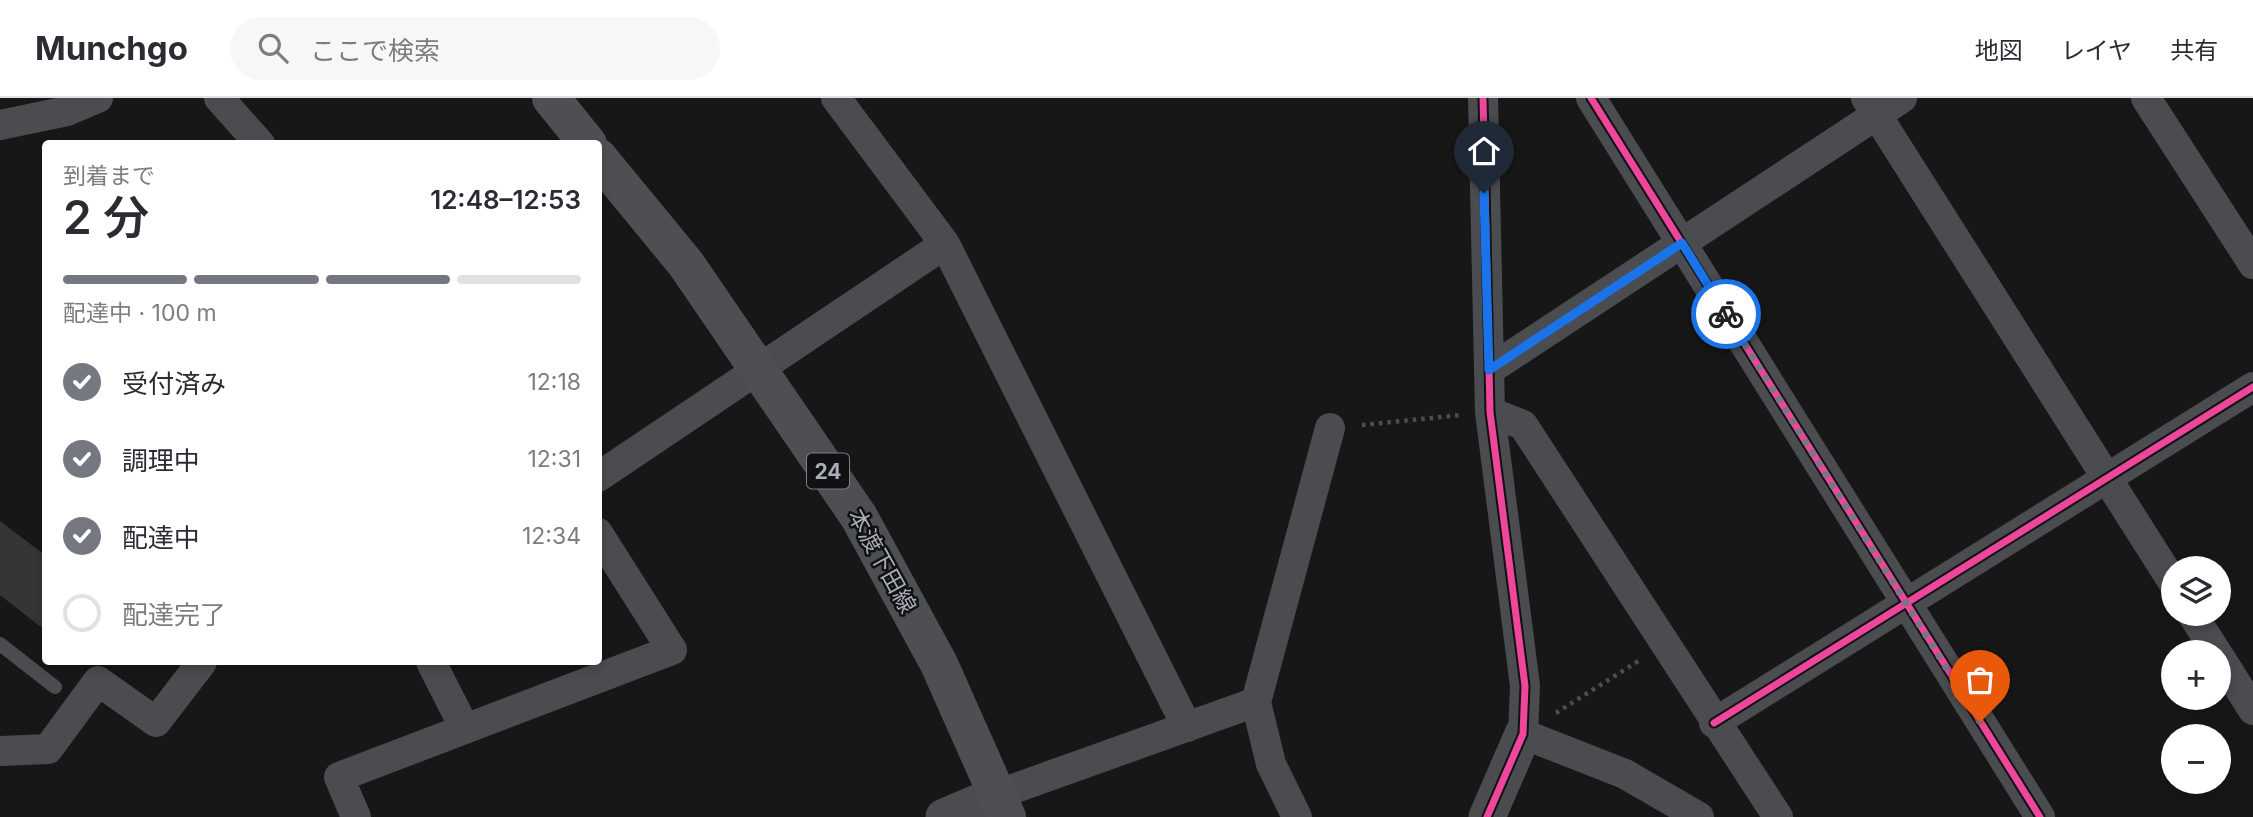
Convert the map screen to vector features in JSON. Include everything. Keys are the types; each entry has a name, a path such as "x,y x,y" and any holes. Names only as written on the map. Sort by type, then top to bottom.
{"main road":[{"path":"551,98 585,140"},
{"name":"本渡下田線","path":"602,162 686,264 859,517 939,664 1002,806"}],"street":[{"path":"0,125 67,111 98,98"},
{"path":"219,98 256,140"},
{"path":"836,98 945,244 1187,727"},
{"path":"1483,98 1490,411 1525,686 1523,734 1487,817"},
{"path":"1591,98 2040,817"},
{"path":"1489,370 1682,243 1871,106 1902,98"},
{"path":"2147,98 2253,264"},
{"path":"1871,106 2161,564"},
{"path":"602,474 945,244"},
{"path":"1714,723 2253,387"},
{"path":"1490,411 1523,425 1663,645 1778,817"},
{"path":"1297,817 1271,764 1256,702 1330,428"},
{"path":"356,817 339,777 672,650 602,539"},
{"path":"0,751 48,749 98,681 156,722 200,665"},
{"path":"433,665 465,729"},
{"path":"2231,675 2253,710"},
{"path":"944,817 1002,806 1187,727 1256,702"},
{"path":"1523,734 1626,774 1699,817"}],"lane":[{"path":"0,644 55,687"}],"path":[{"path":"1330,428 1490,411"},
{"path":"1523,734 1663,645"}],"building":[{"path":"0,521 42,553 42,628 0,595"}],"cycle path":[{"path":"1483,98 1490,412 1525,686 1523,734 1487,817"},
{"path":"1591,98 2040,817"},
{"path":"1714,723 2253,387"}],"way so far":[{"path":"1726,314 1980,722"}],"route":[{"path":"1484,193 1489,370 1682,243 1726,314"}]}
